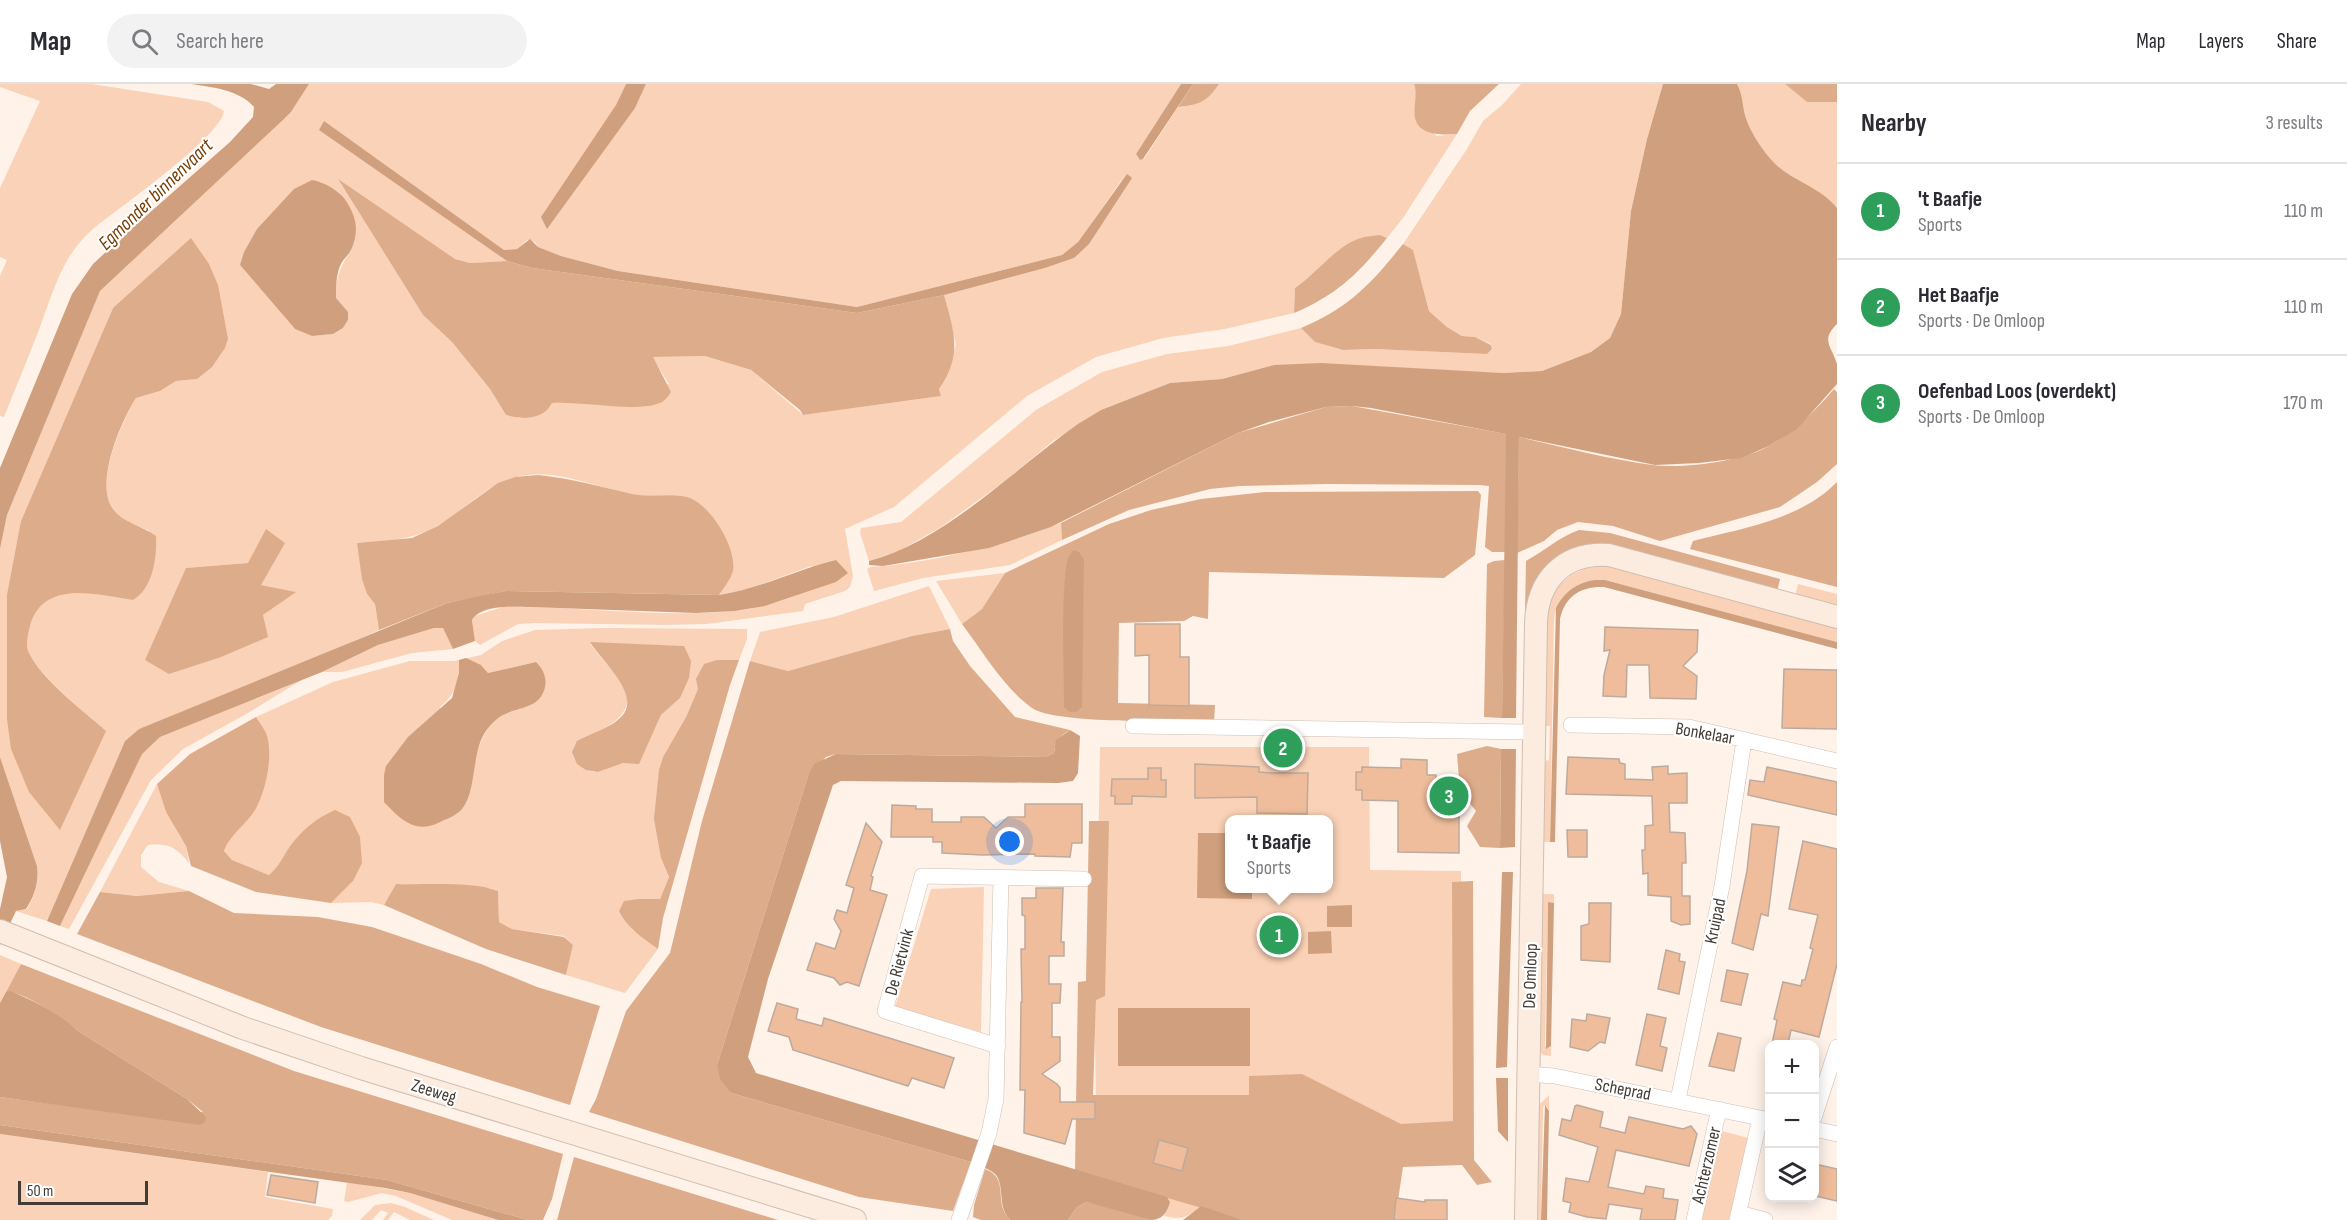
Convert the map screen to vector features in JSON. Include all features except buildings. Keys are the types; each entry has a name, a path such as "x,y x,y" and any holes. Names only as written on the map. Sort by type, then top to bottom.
{"street":[{"name":"De Omloop","path":"1526,1220 1534,732 1538,602 1542,590 1561,568 1583,556 1596,554 1618,557 1837,617"},
{"name":"Bonkelaar","path":"1571,725 1689,727 1837,761"},
{"path":"1133,726 1534,732"},
{"name":"Kruipad","path":"1678,1100 1722,886 1744,740"},
{"name":"De Rietvink","path":"998,1046 885,1011 922,876 1084,879"},
{"path":"959,1220 986,1140 996,1099 1001,877"},
{"name":"Zeeweg","path":"0,931 243,1028 362,1068 855,1220"},
{"path":"1819,1105 1837,1047"},
{"name":"Scheprad","path":"1527,1074 1554,1076 1765,1119"},
{"name":"Achterzomer","path":"1694,1220 1719,1109"},
{"path":"1765,1119 1738,1217 1765,1220"},
{"path":"1819,1130 1837,1134"}],"shaded area":[{"path":"0,84 92,84 208,102 224,111 206,138 93,229 73,251 59,277 4,417 0,416 0,276 7,260 0,257 0,188 40,101 0,87"},
{"path":"191,84 251,84 269,89 276,84 309,84 291,112 283,120 100,291 7,515 0,549 0,468 72,294 93,264 230,142 253,117 254,107 241,97 225,90"},
{"path":"309,84 626,84 616,105 635,108 646,84 1181,84 1136,154 1140,160 1144,159 1178,107 1202,102 1219,84 1414,84 1417,98 1415,118 1437,136 1457,134 1403,218 1387,238 1380,235 1343,248 1316,273 1295,288 1294,313 1225,329 1163,338 1096,357 1027,396 894,507 845,529 853,576 850,587 845,591 805,604 803,611 707,624 518,624 480,645 475,641 472,620 475,616 503,607 647,613 734,611 773,603 835,582 811,566 748,589 719,595 733,572 728,550 716,523 692,499 670,495 630,494 546,474 513,478 502,482 446,521 417,535 357,543 367,594 375,604 379,630 139,729 125,741 47,921 16,911 27,909 30,904 36,888 37,866 0,757 0,549 7,515 100,291 291,112","holes":["323,121 504,250 517,249 527,240 561,256 618,271 857,307 1062,255 1078,242 1126,174 1074,258 944,295 956,345 939,389 941,396 803,415 751,370 705,356 652,357 669,384 570,402 552,403 544,411 529,417 519,418 506,415 490,389 452,342 423,315 339,181 455,259 470,263 507,261","321,182 340,194 351,251 341,267 335,298 348,312 348,320 343,328 333,334 312,336 295,329 240,265","113,308 197,379 176,381 160,391 136,398 112,453 107,484 108,498 113,509 129,522 149,530 133,600 88,594 59,596 47,601 37,611 30,626 27,647 35,663 64,694 106,731 7,719 21,521","248,563 261,585 295,592 263,615 186,568"]},
{"path":"626,84 646,84 635,108 547,229 541,217 616,105"},
{"path":"1181,84 1193,84 1143,159 1140,160 1136,154"},
{"path":"1193,84 1219,84 1202,102 1178,107"},
{"path":"1414,84 1499,84 1470,111 1457,134 1445,134 1426,131 1417,124"},
{"path":"1521,84 1663,84 1647,139 1631,211 1621,314 1610,338 1591,352 1542,371 1503,373 1274,365 1222,379 1170,383 1101,410 1053,441 1005,481 941,527 899,551 869,561 860,533 861,528 901,522 1036,410 1102,372 1167,354 1228,346 1301,328 1315,342 1343,350 1374,349 1487,354 1492,349 1491,344 1475,337 1462,336 1447,327 1429,311 1413,251 1403,244 1467,149 1483,121"},
{"path":"1663,84 1737,84 1747,121 1764,151 1780,168 1817,191 1837,208 1837,324 1828,339 1837,364 1837,384 1797,429 1769,446 1741,458 1655,465 1519,437 1516,718 1502,718 1506,434 1371,408 1326,407 1238,433 1051,527 989,548 883,566 869,565 869,561 897,551 952,521 1078,424 1101,410 1170,383 1222,379 1274,365 1321,363 1503,373 1542,371 1591,352 1610,338 1621,314 1631,211 1647,139"},
{"path":"1737,84 1785,84 1807,102 1837,102 1837,208 1817,191 1780,168 1764,151 1747,121"},
{"path":"1785,84 1837,84 1837,102 1807,102"},
{"path":"324,121 504,250 517,249 530,239 538,247 561,256 618,271 857,307 1062,255 1078,242 1127,174 1132,178 1089,244 1074,258 944,295 857,313 532,268 507,261 319,130"},
{"path":"338,179 455,259 470,263 507,261 532,268 857,313 944,295 951,320 954,354 947,376 939,389 941,396 803,415 800,410 751,370 705,356 653,357 671,392 665,400 659,403 620,407 552,403 544,413 538,416 518,418 506,415 490,389 452,342 423,315"},
{"path":"312,180 330,186 344,198 354,217 356,229 354,243 341,264 336,282 336,298 348,312 348,320 343,328 333,334 312,336 295,329 240,265 244,252 257,229 294,189"},
{"path":"1380,235 1387,238 1346,282 1323,299 1294,313 1295,288 1335,253 1352,242"},
{"path":"191,238 209,264 218,285 228,339 225,348 212,367 197,379 176,381 160,391 136,398 117,437 106,484 108,498 117,514 156,536 156,554 149,580 140,595 133,600 104,595 73,594 47,601 37,611 28,633 28,650 43,674 106,731 60,830 29,792 11,749 7,719 7,595 21,521 113,308"},
{"path":"1403,244 1413,250 1429,311 1447,327 1462,336 1475,337 1491,345 1492,349 1487,354 1374,349 1343,350 1315,342 1301,328 1333,312 1358,294"},
{"path":"1834,389 1837,392 1837,464 1817,482 1780,507 1660,541 1613,526 1578,522 1557,530 1544,541 1517,553 1519,437 1653,465 1680,466 1712,463 1744,456 1769,446 1804,420"},
{"path":"1352,406 1507,434 1505,552 1492,552 1485,547 1489,486 1479,485 1327,484 1210,489 1129,510 1062,540 1061,523 1238,433 1326,407"},
{"path":"538,475 574,480 632,494 680,496 696,501 713,517 726,539 733,561 731,577 719,595 506,591 447,603 379,630 375,604 367,594 362,579 357,543 412,538 438,526 498,483 515,477"},
{"path":"1837,482 1837,587 1690,549 1693,541 1750,527 1788,514 1822,495"},
{"path":"1478,491 1481,495 1475,555 1444,578 1209,572 1208,619 1193,616 1184,621 1119,623 1118,703 1215,705 1214,722 1090,719 1065,717 1032,708 994,669 962,624 982,609 1005,573 1109,524 1151,510 1201,499 1265,492"},
{"path":"1061,523 1062,540 1010,565 923,578 874,591 867,569 944,557 1016,538"},
{"path":"266,529 285,543 261,585 296,592 263,615 268,637 221,657 169,674 145,660 186,568 248,563"},
{"path":"1579,530 1610,533 1780,579 1777,592 1627,551 1545,574 1528,707 1523,716 1526,561 1558,540"},
{"path":"1074,550 1079,552 1084,560 1082,707 1076,712 1070,712 1064,707 1063,637 1066,564"},
{"path":"836,560 848,573 836,582 765,606 735,611 696,613 507,607 483,611 472,620 475,641 453,649 443,628 434,628 378,645 322,672 160,737 142,754 60,926 47,921 125,741 139,729 447,603 506,591 719,595 749,588"},
{"path":"1505,560 1502,718 1484,717 1487,564"},
{"path":"1594,565 1606,565 1837,626 1837,642 1605,580 1587,582 1571,589 1560,601 1554,619 1550,842 1539,842 1545,761 1549,760 1550,726 1545,726 1544,616 1557,587 1573,574"},
{"path":"1005,573 982,609 962,624 936,581"},
{"path":"1605,580 1837,642 1837,649 1604,587 1588,588 1575,594 1566,604 1560,619 1555,842 1550,842 1556,608 1572,589 1582,583"},
{"path":"1798,584 1837,594 1837,607 1795,597"},
{"path":"929,586 950,629 912,636 788,671 750,661 760,632 834,617"},
{"path":"434,628 443,628 453,649 412,653 342,672 322,672 378,645"},
{"path":"747,629 747,639 739,660 717,660 698,689 686,717 663,757 661,858 669,877 660,899 639,899 632,929 658,949 625,993 566,975 573,945 564,936 512,929 499,922 498,891 490,888 396,884 384,905 371,902 331,903 353,881 278,868 269,875 232,860 224,851 269,750 266,734 256,717 333,682 410,661 454,661 481,655 502,641 535,630","holes":["590,643 684,646 680,698 661,715 639,763 624,763 597,772 577,764 584,737 601,730 618,718 627,702 627,693 623,684","536,662 532,705 504,714 492,723 477,752 469,795 440,707 455,689 459,665 481,665 488,673"]},
{"path":"950,629 953,641 970,666 1015,717 1070,730 1059,739 1054,753 1045,757 836,754 826,757 808,776 717,1065 731,1093 971,1162 953,1211 859,1197 589,1112 596,1099 626,1011 670,953 702,821 750,661 788,671 912,636"},
{"path":"590,642 684,646 691,661 689,678 680,698 661,715 639,764 623,763 598,772 586,770 577,764 572,752 577,741 611,725 621,717 626,708 627,699 618,678"},
{"path":"466,658 481,665 488,673 536,662 544,673 545,687 539,699 534,703 501,716 486,731 478,750 470,792 462,809 457,814 430,826 415,826 402,819 384,802 386,766 408,737 452,698 459,673 459,660"},
{"path":"717,660 739,660 663,918 658,949 631,928 619,911 624,901 660,899 669,877 661,858 654,819 659,770 663,757 686,717 698,689 696,679 704,664"},
{"path":"300,681 183,749 151,780 69,929 60,926 142,753 160,737"},
{"path":"256,717 266,733 268,742 269,762 265,783 255,810 230,840 224,851 232,860 269,875 296,839 316,820 335,810 350,817 360,837 362,863 353,881 331,903 256,892 191,866 186,846 166,812 157,784 190,754"},
{"path":"1070,730 1080,736 1078,773 1073,781 1058,783 841,781 833,785 768,979 748,1057 756,1073 1167,1197 1170,1202 1167,1209 1161,1217 1154,1220 1087,1202 1077,1207 1068,1220 1010,1220 1002,1203 999,1180 991,1171 971,1162 731,1093 720,1079 717,1065 808,776 814,764 836,754 1045,757 1054,753 1056,740"},
{"path":"1487,746 1501,749 1500,848 1480,847 1467,826 1476,811 1460,791 1457,754"},
{"path":"1100,747 1369,747 1370,870 1461,871 1463,1131 1096,1100"},
{"path":"1501,749 1516,749 1515,847 1500,848"},
{"path":"0,757 37,866 37,883 32,899 26,909 16,911 0,945 0,909 7,877 0,841"},
{"path":"157,784 166,812 186,846 189,863 172,847 148,845 141,855 141,867 159,882 189,891 137,896 100,892"},
{"path":"1089,821 1109,821 1105,996 1096,1000 1093,1095 1249,1095 1249,1076 1302,1074 1401,1124 1453,1121 1452,882 1473,881 1474,1160 1492,1182 1477,1185 1462,1165 1403,1167 1395,1220 1243,1220 1075,1171 1078,982 1086,981"},
{"path":"1198,833 1225,833 1225,893 1252,893 1252,899 1197,898"},
{"path":"1502,872 1513,872 1507,1067 1496,1068"},
{"path":"396,884 462,885 498,891 499,922 512,929 564,937 573,945 566,975 486,949 384,905"},
{"path":"984,887 981,1032 895,1007 931,889"},
{"path":"189,891 234,913 318,917 372,927 481,964 537,987 600,1006 570,1105 321,1027 77,934 100,892 137,896"},
{"path":"1544,894 1554,894 1554,903 1548,902 1545,1046 1549,1048 1551,1046 1551,1056 1543,1055 1539,1051 1538,898"},
{"path":"1548,902 1554,903 1551,1046 1546,1049"},
{"path":"1352,905 1352,927 1327,927 1327,906"},
{"path":"1331,931 1332,953 1308,954 1308,932"},
{"path":"0,955 21,964 0,1003"},
{"path":"21,964 294,1071 563,1154 552,1199 543,1220 528,1220 387,1180 0,1125 0,1097 91,1109 203,1112 187,1099 44,1007 22,996 6,992"},
{"path":"10,991 54,1013 78,1031 187,1099 206,1117 205,1122 200,1125 0,1097 0,1003 6,992"},
{"path":"1118,1008 1250,1008 1250,1066 1118,1066"},
{"path":"1496,1078 1508,1078 1508,1142 1498,1131"},
{"path":"1549,1095 1549,1111 1545,1105 1543,1108 1541,1220 1532,1220 1538,1102 1541,1103"},
{"path":"1545,1105 1549,1111 1547,1220 1541,1220"},
{"path":"0,1125 387,1180 528,1220 498,1220 410,1193 385,1188 0,1134"},
{"path":"1722,1131 1748,1138 1729,1220 1701,1220"},
{"path":"0,1134 268,1172 265,1197 333,1209 332,1216 328,1220 0,1220"},
{"path":"574,1157 778,1220 557,1220"},
{"path":"985,1169 993,1173 1000,1185 1002,1205 1010,1220 981,1220 973,1217 974,1205"},
{"path":"347,1182 410,1193 498,1220 452,1220 396,1196 382,1193 348,1202 344,1201"},
{"path":"1167,1197 1201,1206 1184,1217 1164,1216 1170,1202"},
{"path":"1087,1202 1150,1220 1068,1220 1077,1207"},
{"path":"391,1203 434,1220 410,1220 394,1212 388,1220 383,1220 388,1213 381,1210 372,1220 360,1220 375,1205"},
{"path":"1201,1206 1243,1220 1183,1220"}],"place":[{"name":"Het Baafje","path":"1283,748"},
{"name":"Oefenbad Loos (overdekt)","path":"1449,796"},
{"name":"'t Baafje","path":"1279,935"}],"water label":[{"name":"Egmonder binnenvaart","path":"155,194"}]}
